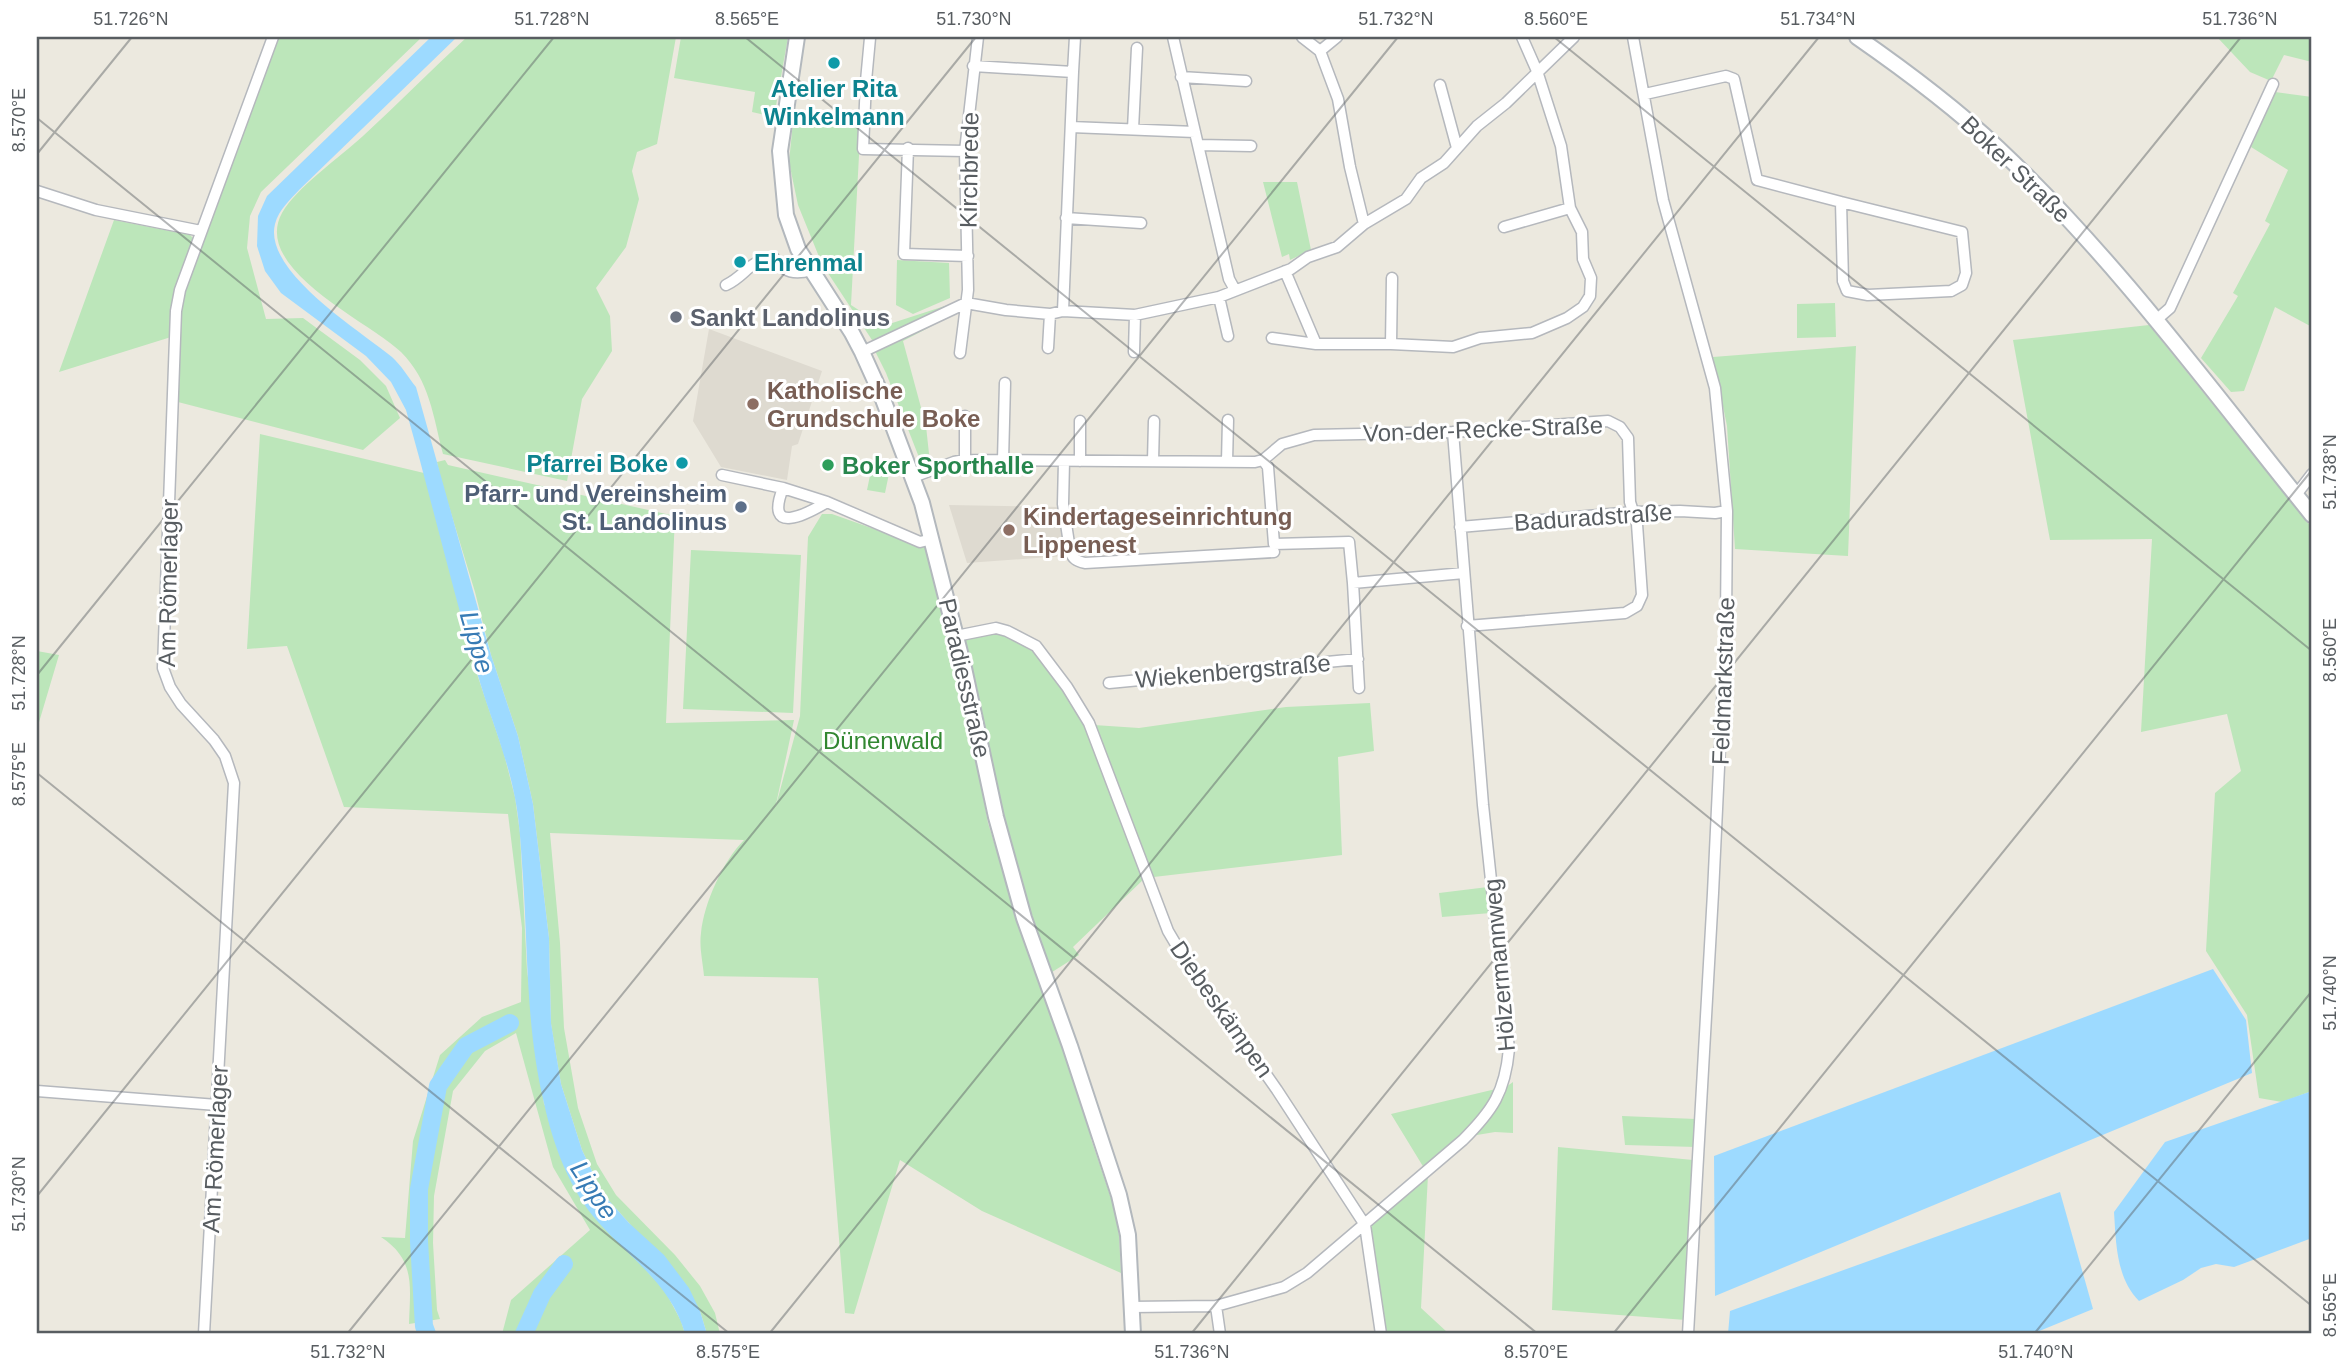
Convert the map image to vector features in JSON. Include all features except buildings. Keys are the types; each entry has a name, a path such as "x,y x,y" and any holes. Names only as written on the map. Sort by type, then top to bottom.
{"main road":[{"name":"Paradiesstraße","path":"797,37 781,131 780,169 786,215 798,249 862,352 913,477 932,539 996,817 1024,918 1119,1195 1128,1235 1133,1334"},
{"name":"Boker Straße","path":"1857,37 1933,91 1997,146 2056,205 2155,321 2312,514"}],"street":[{"name":"Am Römerlager","path":"204,1334 234,783 225,757 214,740 181,704 170,687 163,668 176,311 180,290 273,37"},
{"name":"Kirchbrede","path":"960,353 968,290 965,151 978,37"},
{"path":"1063,311 1075,37"},
{"path":"1173,37 1229,279 1235,290"},
{"path":"1302,37 1320,51 1338,99 1364,224"},
{"path":"1320,51 1337,37"},
{"path":"1272,338 1316,344 1453,347 1480,338 1532,333 1567,318 1583,307 1590,296 1591,278 1583,259 1582,232 1570,208 1561,146 1537,71 1522,37"},
{"path":"862,352 965,303 1050,314 1063,311 1135,315 1219,297 1285,271 1308,257 1336,247 1364,224 1406,199 1421,177 1444,163 1476,126 1506,103 1574,37"},
{"name":"Feldmarkstraße","path":"1633,37 1663,200 1716,388 1727,511 1726,620 1688,1334"},
{"path":"870,38 863,149 965,151"},
{"path":"1133,129 1137,48"},
{"path":"973,66 1073,72"},
{"path":"1645,94 1726,76 1734,79 1757,180 1962,232 1966,273 1962,285 1951,291 1868,295 1847,290 1843,281 1841,202"},
{"path":"1181,77 1245,82"},
{"path":"2155,321 2170,308 2273,84"},
{"path":"1440,85 1457,148"},
{"path":"1071,127 1195,132"},
{"path":"1198,145 1251,146"},
{"path":"908,148 904,254 968,257"},
{"path":"37,191 96,210 201,231"},
{"path":"1504,227 1570,208"},
{"path":"1066,218 1141,223"},
{"path":"726,285 762,259 774,258 784,269 799,274 811,270"},
{"path":"1285,271 1316,344"},
{"path":"1391,344 1392,278"},
{"path":"1219,297 1228,336"},
{"path":"1048,348 1050,314"},
{"path":"1134,352 1135,315"},
{"path":"1003,460 1005,383"},
{"path":"965,416 965,460"},
{"path":"1227,462 1228,420"},
{"path":"1080,421 1080,461"},
{"path":"1153,461 1154,421"},
{"name":"Von-der-Recke-Straße","path":"913,477 965,460 1255,462 1262,460 1282,444 1314,435 1453,432 1608,421 1615,423 1628,438 1630,502 1633,512"},
{"name":"Hölzermannweg","path":"1131,1307 1216,1306 1284,1287 1307,1273 1365,1225 1486,1118 1503,1086 1509,1049 1483,805 1453,432"},
{"path":"1262,460 1268,467 1275,565"},
{"path":"1064,461 1063,504 1070,550 1077,561 1085,563 1274,548"},
{"path":"2296,495 2312,474"},
{"path":"722,475 783,488 827,502 920,542 932,539"},
{"path":"783,488 778,507 786,517 801,517 827,502"},
{"name":"Baduradstraße","path":"1460,527 1633,512 1727,511"},
{"path":"1467,625 1625,614 1637,606 1642,595 1637,524 1633,512"},
{"name":"Wiekenbergstraße","path":"1274,548 1349,542 1359,688"},
{"path":"1353,583 1464,573"},
{"name":"Diebeskämpen","path":"956,636 996,628 1036,646 1067,687 1089,723 1168,931 1365,1225 1381,1334"},
{"name":"Wiekenbergstraße","path":"1109,683 1358,659"},
{"path":"37,1091 218,1105"},
{"path":"1216,1306 1220,1334"}],"shaded area":[{"name":"Katholische Grundschule Boke","path":"709,329 822,371 798,444 792,446 787,480 721,467 693,421"},
{"name":"Kindertageseinrichtung Lippenest","path":"949,505 1060,507 1064,556 967,563"}],"green space":[{"path":"277,37 422,37 261,192 250,216 247,248 266,319 303,318 360,360 386,386 400,418 363,450 178,402 180,310 183,290"},
{"path":"467,37 676,37 657,144 637,152 632,171 639,199 626,247 596,288 610,316 612,351 582,399 567,481 443,454 429,400 411,363 386,340 318,292 298,274 283,254 277,234 282,213 298,193 363,136"},
{"path":"681,37 788,37 774,117 752,112 755,92 674,78"},
{"path":"2217,37 2312,37 2312,62 2284,55 2271,81 2250,72"},
{"path":"2275,92 2312,97 2312,327 2275,307 2244,391 2231,392 2201,358 2238,296 2233,293 2270,224 2265,221 2288,170 2251,147"},
{"path":"794,112 861,118 851,305 883,326 954,303 953,315 903,341 926,426 930,463 922,465 875,351 892,341 901,341 887,337 872,340 822,264 798,205 789,162"},
{"path":"1263,182 1297,182 1311,250 1290,260 1289,254 1282,257"},
{"path":"114,220 190,235 193,238 171,337 59,372"},
{"path":"897,260 949,263 950,298 913,314 896,305"},
{"path":"1835,303 1836,337 1797,338 1797,304"},
{"path":"2149,325 2312,528 2312,1091 2282,1102 2259,1098 2247,1015 2206,951 2215,793 2241,771 2227,714 2141,732 2152,539 2050,540 2013,340"},
{"path":"1856,346 1848,556 1735,549 1727,426 1713,357"},
{"path":"260,434 424,473 478,677 504,754 515,797 520,833 527,970 544,1104 643,1267 665,1291 685,1334 502,1334 511,1300 590,1230 553,1167 516,1033 485,1051 453,1091 434,1196 433,1243 437,1310 440,1319 409,1324 410,1286 406,1265 392,1246 381,1237 405,1238 413,1141 440,1055 482,1017 521,1002 522,928 508,814 344,807 287,646 247,649"},
{"name":"Dünenwald","path":"445,460 448,465 675,516 666,723 794,720 775,809 800,716 808,537 822,514 832,514 922,546 929,544 988,823 1016,913 1094,1138 1091,1139 1114,1207 1121,1273 982,1211 900,1160 854,1314 845,1313 818,978 704,976 701,938 706,909 722,871 744,840 550,833 564,1028 578,1108 597,1164 616,1195 675,1255 700,1286 715,1313 720,1334 707,1334 700,1311 603,1194 582,1150 561,1084 551,1024 549,938 533,804 518,736 491,655 440,477 437,462"},
{"path":"873,461 891,464 885,493 867,490"},
{"path":"691,550 801,555 793,713 683,709"},
{"path":"1008,634 1035,651 1055,675 1086,728 1094,725 1139,728 1286,707 1370,703 1374,751 1338,757 1342,855 1145,878 1073,947 1079,955 1049,974 999,816 962,637"},
{"path":"37,651 59,655 37,729"},
{"path":"1488,887 1491,913 1442,917 1439,893"},
{"path":"1513,1082 1513,1133 1495,1132 1471,1136 1506,1087"},
{"path":"1500,1088 1485,1114 1424,1168 1391,1114"},
{"path":"1622,1116 1696,1119 1696,1147 1625,1145"},
{"path":"1558,1147 1693,1160 1686,1320 1552,1310"},
{"path":"1428,1175 1421,1308 1447,1332 1386,1332 1371,1225"}],"water":[{"name":"Lippe","path":"431,37 457,37 289,201 275,224 275,242 284,261 298,280 337,315 392,357 416,387 491,655 518,736 533,804 549,938 551,1023 561,1084 582,1150 603,1194 629,1223 664,1255 689,1288 707,1334 685,1334 671,1301 661,1287 599,1223 579,1197 552,1135 534,1047 521,847 515,798 508,767 468,643 406,410 391,382 366,356 281,293 265,271 257,246 258,216 267,196"},
{"path":"2213,969 2246,1020 2252,1073 1715,1296 1714,1156"},
{"path":"2312,1091 2312,1238 2234,1267 2216,1264 2201,1268 2183,1280 2139,1301 2131,1292 2122,1271 2114,1212 2165,1142"},
{"path":"2060,1192 2093,1309 2032,1334 1728,1334 1730,1311"}],"waterway":[{"path":"427,1334 424,1326 419,1241 419,1189 438,1086 466,1046 510,1023"},
{"path":"524,1334 542,1294 564,1264"}],"place":[{"name":"Atelier Rita Winkelmann","path":"834,63"},
{"name":"Ehrenmal","path":"740,262"},
{"name":"Sankt Landolinus","path":"676,317"},
{"name":"Katholische Grundschule Boke","path":"753,404"},
{"name":"Pfarrei Boke","path":"682,463"},
{"name":"Boker Sporthalle","path":"828,465"},
{"name":"Pfarr- und Vereinsheim St. Landolinus","path":"741,507"},
{"name":"Kindertageseinrichtung Lippenest","path":"1009,530"}]}
